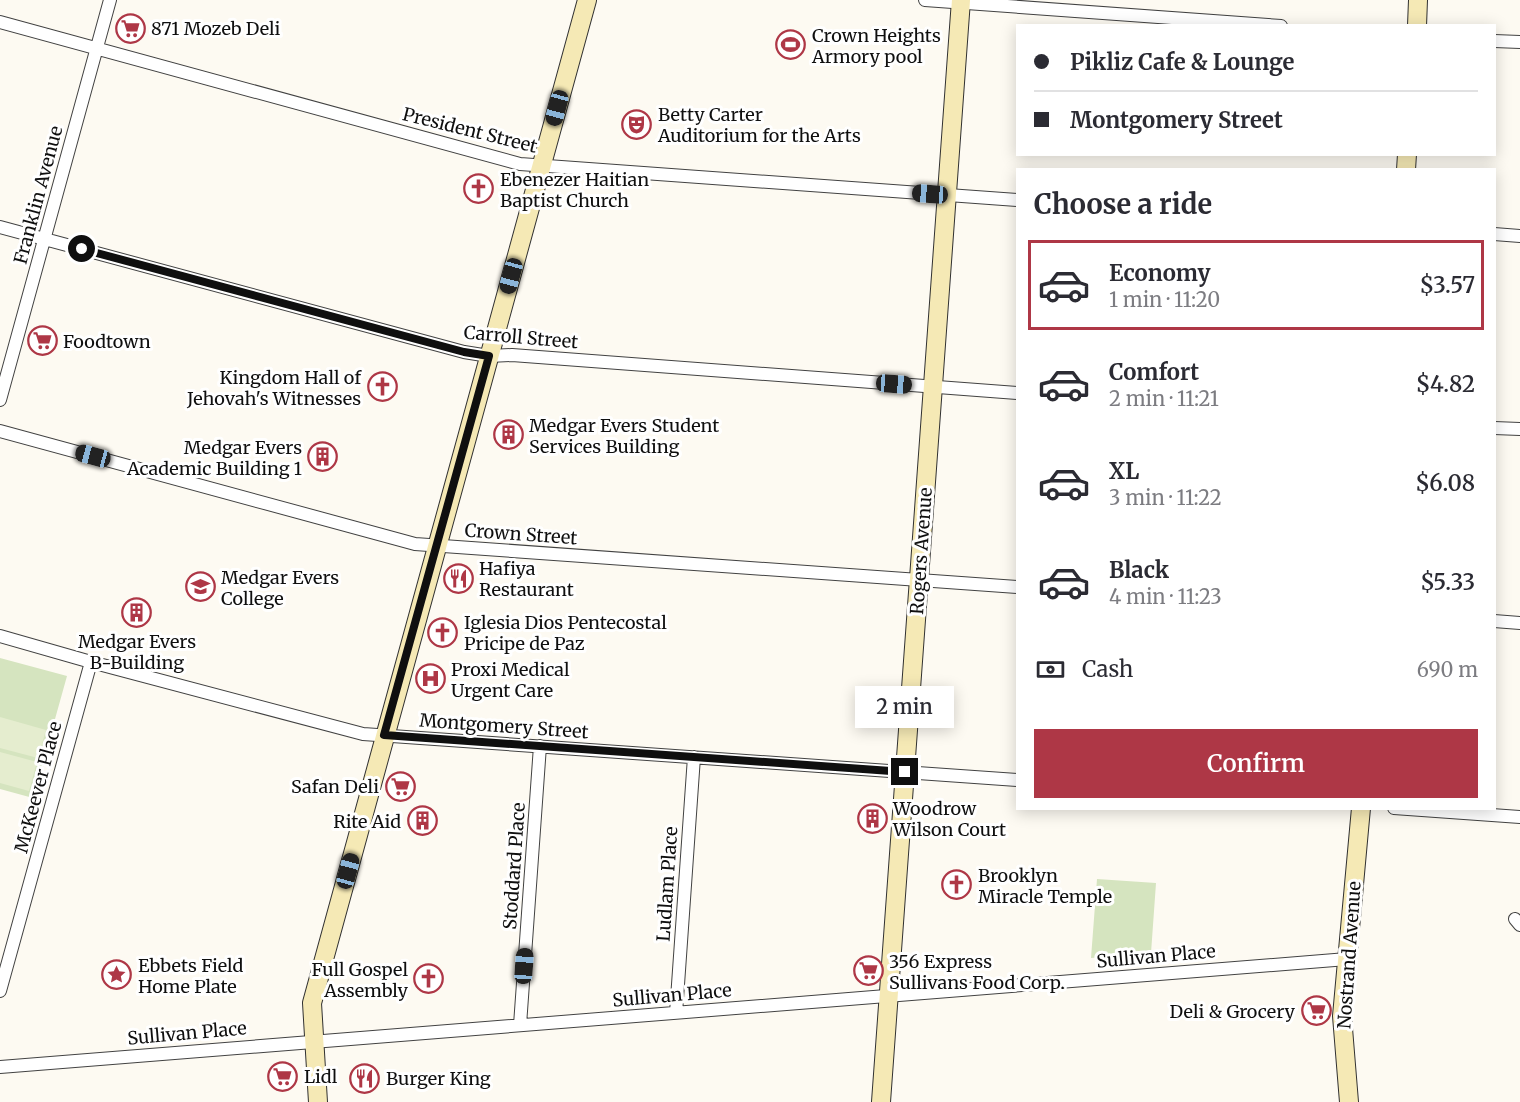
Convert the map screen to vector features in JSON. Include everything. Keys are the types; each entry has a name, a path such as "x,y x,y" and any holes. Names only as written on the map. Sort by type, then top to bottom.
{"main road":[{"path":"318,1102 312,1003 586,0"},
{"path":"1416,24 1418,0"},
{"name":"Rogers Avenue","path":"881,1102 961,1"},
{"name":"Nostrand Avenue","path":"1349,1102 1342,1016 1361,810"}],"street":[{"name":"Franklin Avenue","path":"0,400 110,0"},
{"path":"925,0 1255,24"},
{"name":"President Street","path":"0,22 520,164 1016,200"},
{"path":"1496,40 1520,42"},
{"name":"Carroll Street","path":"0,227 464,352 489,356 512,355 1016,393"},
{"path":"1496,234 1520,236"},
{"path":"1496,428 1520,429"},
{"name":"Crown Street","path":"0,431 415,544 1016,587"},
{"path":"1496,621 1520,623"},
{"name":"Montgomery Street","path":"0,636 363,734 1016,780"},
{"name":"McKeever Place","path":"0,991 92,662"},
{"name":"Stoddard Place","path":"520,1025 540,746"},
{"name":"Ludlam Place","path":"676,1013 694,757"},
{"path":"1422,810 1520,817"},
{"name":"Sullivan Place","path":"0,1067 1347,959"}],"green space":[{"path":"0,658 67,676 33,798 0,789"},
{"path":"0,717 46,730 38,758 0,748"},
{"path":"0,752 37,762 29,791 0,783"},
{"path":"1097,879 1156,883 1151,953 1091,958"}],"place":[{"name":"871 Mozeb Deli","path":"130,28"},
{"name":"Crown Heights Armory pool","path":"791,45"},
{"name":"Betty Carter Auditorium for the Arts","path":"637,124"},
{"name":"Ebenezer Haitian Baptist Church","path":"479,189"},
{"name":"Foodtown","path":"42,341"},
{"name":"Kingdom Hall of Jehovah's Witnesses","path":"382,387"},
{"name":"Medgar Evers Student Services Building","path":"508,435"},
{"name":"Medgar Evers Academic Building 1","path":"323,457"},
{"name":"Hafiya Restaurant","path":"458,578"},
{"name":"Medgar Evers College","path":"200,587"},
{"name":"Medgar Evers B-Building","path":"137,612"},
{"name":"Iglesia Dios Pentecostal Pricipe de Paz","path":"443,632"},
{"name":"Proxi Medical Urgent Care","path":"430,679"},
{"name":"Safan Deli","path":"400,786"},
{"name":"Woodrow Wilson Court","path":"872,818"},
{"name":"Rite Aid","path":"422,821"},
{"name":"Brooklyn Miracle Temple","path":"957,885"},
{"name":"356 Express Sullivans Food Corp.","path":"868,971"},
{"name":"Ebbets Field Home Plate","path":"117,975"},
{"name":"Full Gospel Assembly","path":"429,979"},
{"name":"Deli & Grocery","path":"1316,1011"},
{"name":"Lidl","path":"283,1076"},
{"name":"Burger King","path":"365,1078"}],"route":[{"path":"82,249 464,352 489,356 384,735 905,772"}]}
